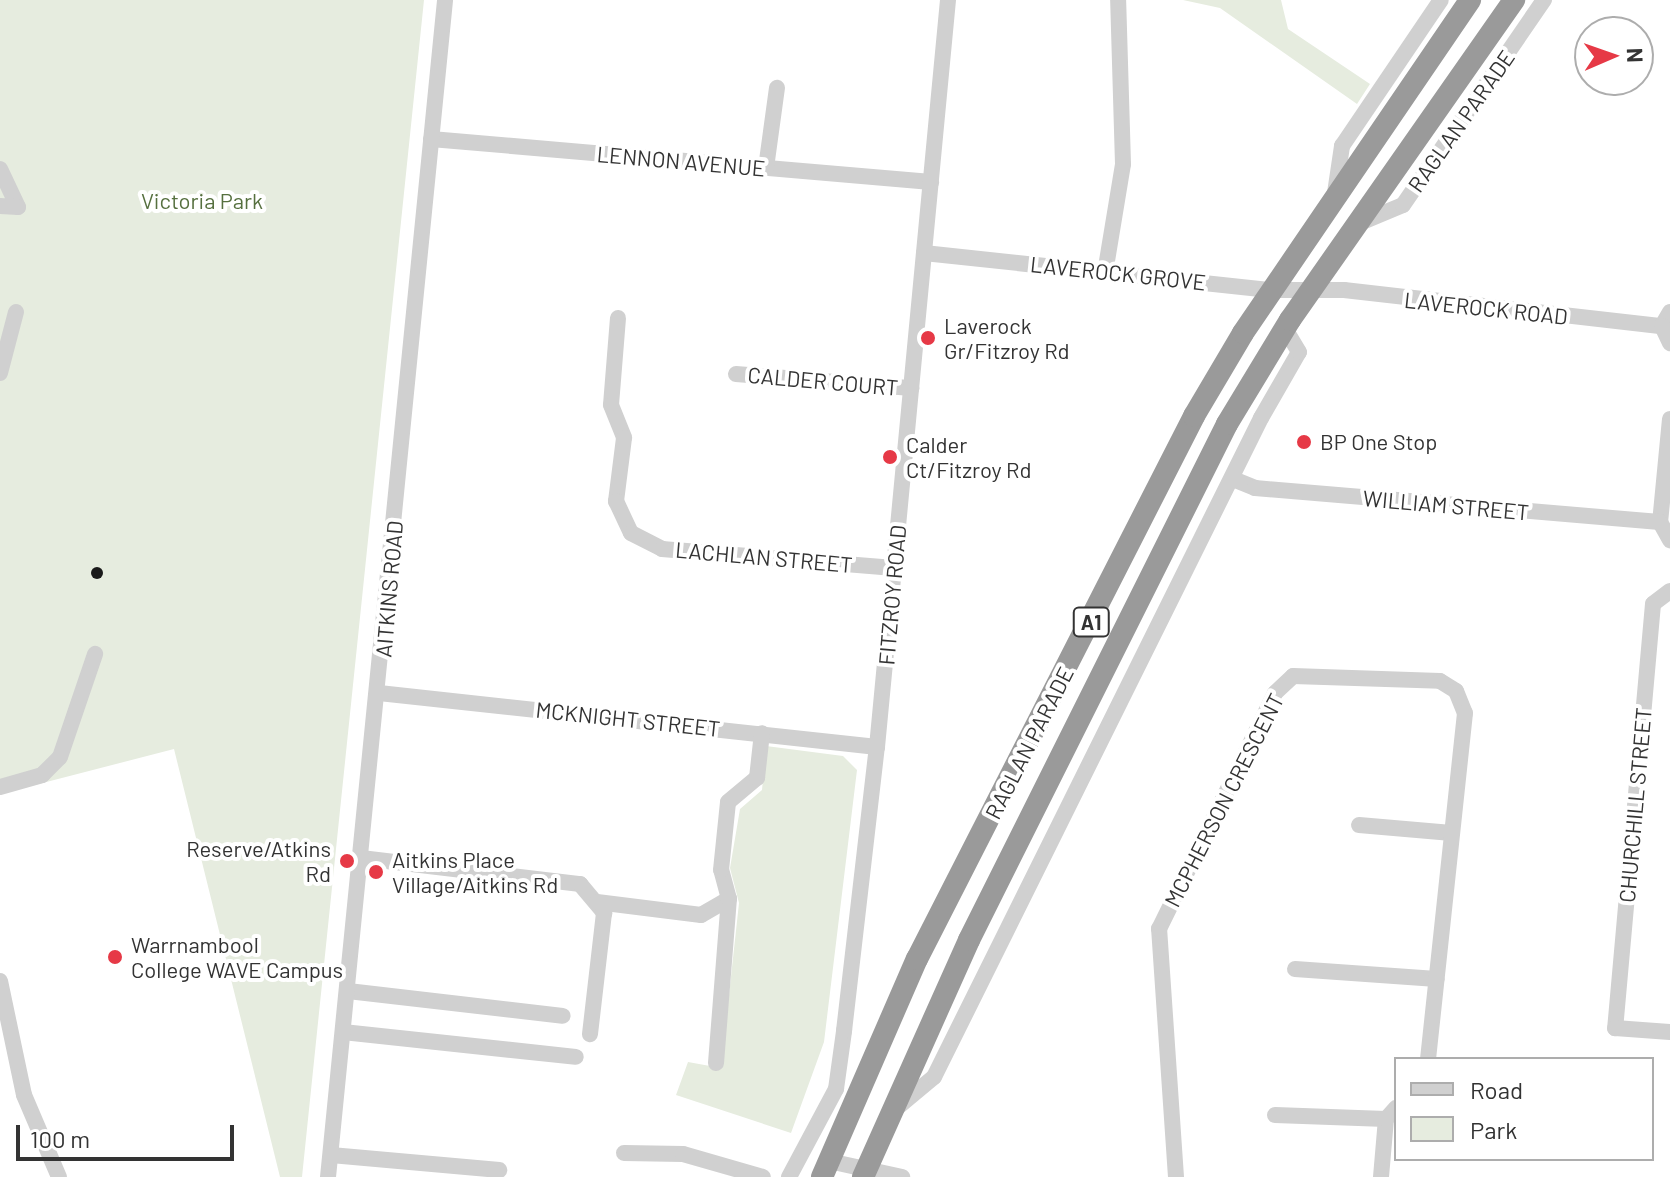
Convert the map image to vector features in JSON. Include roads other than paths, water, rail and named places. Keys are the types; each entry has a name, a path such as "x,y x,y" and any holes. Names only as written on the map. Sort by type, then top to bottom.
{"highway":[{"name":"RAGLAN PARADE","path":"825,1169 925,945 1194,416 1272,290 1470,0"},
{"name":"RAGLAN PARADE","path":"865,1173 888,1114 1178,514 1285,329 1514,0"}],"street":[{"name":"AITKINS ROAD","path":"328,1177 379,693 445,0"},
{"name":"FITZROY ROAD","path":"789,1177 836,1089 877,747 948,0"},
{"path":"1105,273 1123,164 1118,0"},
{"name":"RAGLAN PARADE","path":"1335,198 1342,146 1441,0"},
{"name":"RAGLAN PARADE","path":"1362,222 1403,205 1544,0"},
{"path":"766,168 777,88"},
{"name":"LENNON AVENUE","path":"431,139 931,182"},
{"path":"0,169 18,207 0,206"},
{"name":"LAVEROCK GROVE","path":"924,253 1272,290 1311,291"},
{"name":"LAVEROCK ROAD","path":"1311,291 1344,290 1666,319"},
{"path":"0,373 4,342 16,312"},
{"name":"LACHLAN STREET","path":"618,318 611,405 624,432 624,448 616,501 631,533 662,549 894,568"},
{"path":"1666,319 1670,343"},
{"name":"RAGLAN PARADE","path":"888,1114 934,1077 1299,352 1285,329"},
{"name":"CALDER COURT","path":"736,374 911,388"},
{"path":"1670,419 1660,522 1670,540"},
{"name":"WILLIAM STREET","path":"1233,479 1270,489 1660,522"},
{"name":"CHURCHILL STREET","path":"1670,591 1653,604 1615,1028 1670,1032"},
{"path":"0,787 42,775 60,757 95,654"},
{"name":"MCPHERSON CRESCENT","path":"1176,1177 1159,929 1275,693 1293,676 1315,673 1440,681 1456,691 1465,713 1428,1057"},
{"name":"MCKNIGHT STREET","path":"379,693 877,747"},
{"path":"716,1063 729,899 721,870 728,802 757,778 762,733"},
{"path":"1359,825 1452,833"},
{"path":"361,858 580,884 604,913 590,1034"},
{"path":"597,902 701,915 729,899"},
{"path":"1295,969 1437,979"},
{"path":"0,981 24,1095 59,1177"},
{"path":"348,991 563,1016"},
{"path":"343,1032 576,1057"},
{"path":"1275,1115 1391,1113 1381,1177"},
{"path":"624,1153 683,1154 763,1177"},
{"path":"331,1155 499,1170"},
{"path":"825,1169 902,1177"}],"place":[{"name":"Laverock Gr/Fitzroy Rd","path":"928,338"},
{"name":"BP One Stop","path":"1304,442"},
{"name":"Calder Ct/Fitzroy Rd","path":"890,457"},
{"name":"Reserve/Atkins Rd","path":"347,861"},
{"name":"Aitkins Place Village/Aitkins Rd","path":"376,872"},
{"name":"Warrnambool College WAVE Campus","path":"115,957"}],"park label":[{"name":"Victoria Park","path":"202,201"}]}
